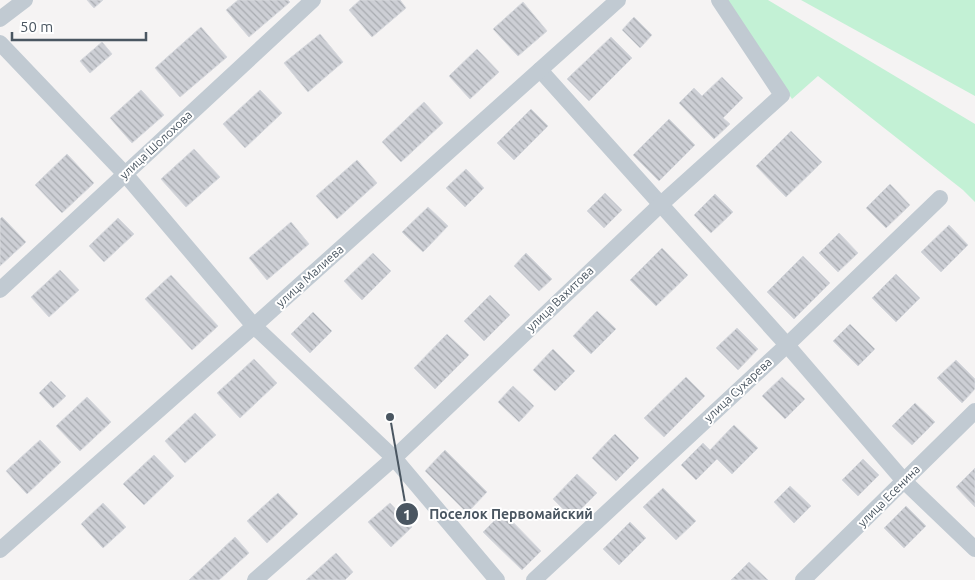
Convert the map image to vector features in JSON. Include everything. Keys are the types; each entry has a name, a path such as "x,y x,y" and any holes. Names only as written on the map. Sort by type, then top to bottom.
{"street":[{"path":"0,19 25,0"},
{"name":"улица Шолохова","path":"0,290 313,0"},
{"name":"улица Малиева","path":"0,550 254,326 618,0"},
{"name":"улица Вахитова","path":"255,580 394,458 660,205 782,95 719,0"},
{"path":"0,43 125,174 254,326 394,458 497,580"},
{"path":"540,70 787,345 904,481 975,549"},
{"name":"улица Сухарева","path":"534,580 787,345 940,198"},
{"name":"улица Есенина","path":"803,580 975,411"}],"green space":[{"path":"725,0 768,0 975,124 975,202 963,190 818,76 792,99"},
{"path":"801,0 975,0 975,96"}],"building":[{"path":"87,0 103,0 94,8"},
{"path":"238,0 288,0 290,2 249,37 226,10"},
{"path":"360,0 400,0 406,8 372,37 349,10"},
{"path":"523,2 547,31 518,56 493,29"},
{"path":"634,17 652,35 640,48 622,30"},
{"path":"201,27 227,57 180,97 155,68"},
{"path":"320,34 343,62 308,92 284,63"},
{"path":"611,37 632,58 589,101 567,79"},
{"path":"102,42 112,54 90,73 80,61"},
{"path":"477,49 499,72 470,99 449,76"},
{"path":"722,77 743,98 723,118 730,124 714,139 679,103 694,88 702,96"},
{"path":"141,90 164,115 132,143 110,118"},
{"path":"260,90 282,113 245,148 223,124"},
{"path":"424,102 443,123 401,162 382,142"},
{"path":"531,109 548,126 514,160 497,143"},
{"path":"669,119 695,145 659,181 633,155"},
{"path":"791,131 822,162 786,197 756,166"},
{"path":"194,149 220,177 186,207 161,179"},
{"path":"67,154 94,183 62,213 35,185"},
{"path":"357,160 377,183 337,219 316,196"},
{"path":"466,169 484,188 465,207 446,188"},
{"path":"890,184 910,205 886,228 866,208"},
{"path":"605,193 622,210 604,228 587,211"},
{"path":"715,194 733,212 711,233 694,215"},
{"path":"428,207 448,226 423,252 402,232"},
{"path":"2,217 26,242 0,266 0,219"},
{"path":"118,218 134,234 104,262 89,246"},
{"path":"291,222 309,244 267,280 249,258"},
{"path":"949,225 968,245 941,272 921,252"},
{"path":"839,233 858,253 838,272 819,253"},
{"path":"662,248 688,275 656,306 630,280"},
{"path":"373,253 391,271 362,300 344,281"},
{"path":"526,253 552,279 539,291 514,266"},
{"path":"803,256 830,283 794,319 767,292"},
{"path":"60,270 79,290 49,317 31,297"},
{"path":"896,274 920,298 896,322 872,298"},
{"path":"171,275 218,326 192,350 145,299"},
{"path":"490,295 510,315 484,341 464,321"},
{"path":"597,311 616,329 591,354 573,336"},
{"path":"313,312 332,331 310,353 291,334"},
{"path":"850,324 875,349 858,366 833,341"},
{"path":"737,328 758,349 738,370 716,348"},
{"path":"447,334 469,355 435,389 414,368"},
{"path":"553,349 575,371 555,391 533,370"},
{"path":"254,359 277,383 240,418 217,393"},
{"path":"956,360 975,379 975,389 962,403 937,378"},
{"path":"686,377 705,396 664,437 644,418"},
{"path":"782,377 805,399 785,419 762,396"},
{"path":"51,381 66,396 53,408 39,393"},
{"path":"513,386 534,406 519,422 498,402"},
{"path":"87,397 111,422 80,451 56,426"},
{"path":"915,403 935,422 912,445 892,426"},
{"path":"195,413 216,435 185,463 165,441"},
{"path":"734,425 758,448 732,474 717,459 696,480 681,465 703,443 710,450"},
{"path":"615,434 639,458 616,481 592,458"},
{"path":"40,440 61,462 27,494 6,471"},
{"path":"445,450 487,492 467,513 425,471"},
{"path":"154,455 174,476 144,505 123,484"},
{"path":"863,459 879,475 858,496 842,480"},
{"path":"975,468 975,507 956,487"},
{"path":"577,474 597,493 572,518 553,499"},
{"path":"790,486 811,506 794,523 774,502"},
{"path":"663,488 696,521 676,540 643,507"},
{"path":"278,493 298,514 267,543 247,521"},
{"path":"103,503 126,527 103,548 81,524"},
{"path":"390,503 412,527 391,547 368,522"},
{"path":"906,506 926,526 904,548 884,528"},
{"path":"503,512 541,551 522,570 483,532"},
{"path":"630,522 646,538 619,565 603,549"},
{"path":"235,537 249,553 219,580 189,580"},
{"path":"336,553 353,572 345,580 306,580"},
{"path":"749,562 768,580 731,580"}],"place":[{"name":"Поселок Первомайский","path":"390,417"}]}
